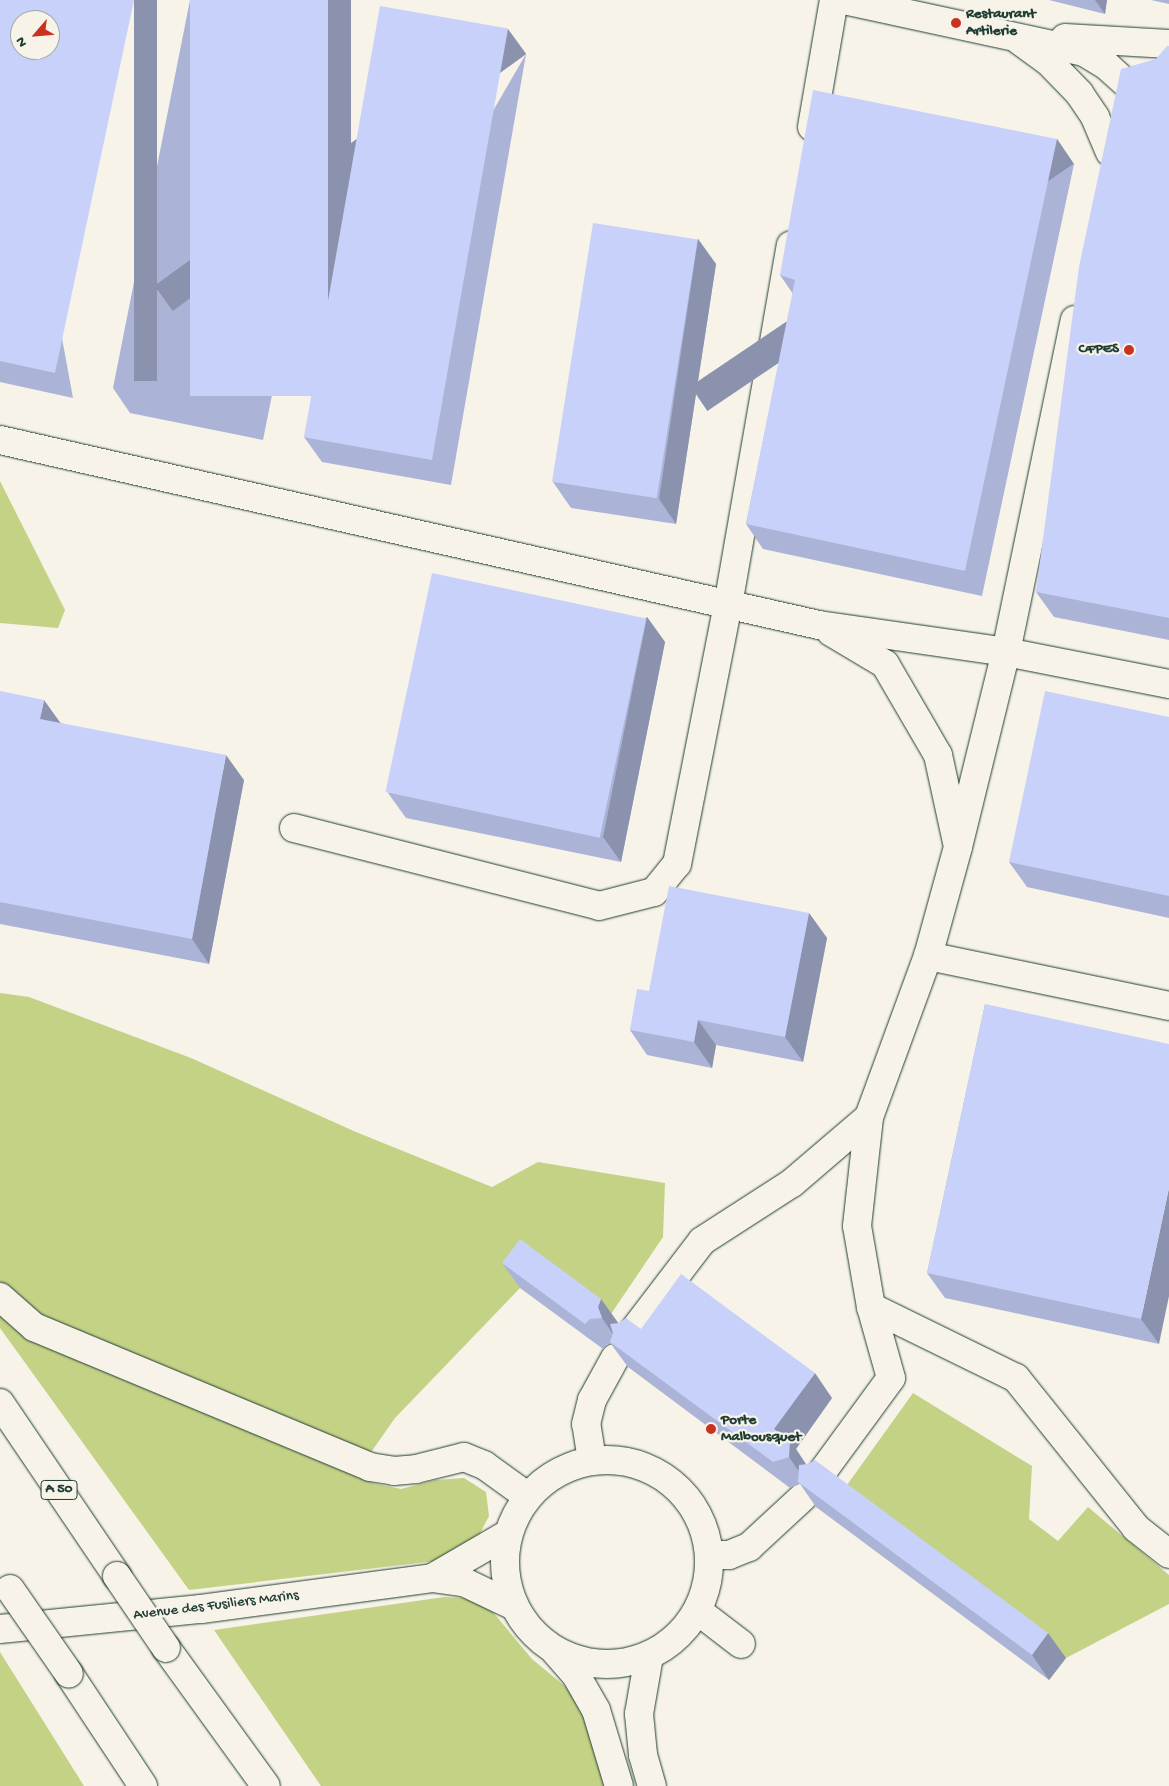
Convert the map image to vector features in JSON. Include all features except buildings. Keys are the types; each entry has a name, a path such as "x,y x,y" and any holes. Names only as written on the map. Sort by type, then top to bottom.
{"main road":[{"path":"806,156 834,0"},
{"path":"844,0 1011,34 1084,52 1108,66 1125,82"},
{"path":"1011,34 1169,44"},
{"path":"1011,34 1048,61 1079,93 1095,117 1110,152"},
{"path":"1125,82 1152,74"},
{"path":"1104,181 1125,82"},
{"path":"294,828 598,906 654,892 677,864 728,605 796,215"},
{"path":"820,1475 891,1378 871,1307 857,1226 869,1116 928,956 958,847 1006,652 1080,296"},
{"path":"0,440 819,625 1006,652 1169,684"},
{"path":"819,625 885,664 938,755 958,847"},
{"path":"928,956 1169,1006"},
{"path":"631,1334 702,1241 792,1182 869,1116"},
{"path":"0,1297 42,1330 370,1467 394,1471 416,1469 464,1457 484,1465 527,1496"},
{"path":"871,1307 1016,1378 1136,1528 1169,1554"},
{"path":"592,1460 586,1424 592,1400 615,1358"},
{"name":"A 50","path":"0,1403 166,1648 266,1786"},
{"path":"555,1652 578,1661 602,1666 626,1664 649,1656 685,1630 698,1611 708,1584 710,1556 704,1528 691,1503 672,1483 648,1468 620,1460 592,1460 567,1467 544,1481 527,1496 508,1534 505,1574 514,1606 531,1632 555,1652 576,1675 596,1710 619,1786"},
{"path":"710,1556 729,1556 749,1548 803,1497"},
{"name":"Avenue des Fusiliers Marins","path":"432,1578 508,1534"},
{"name":"Avenue des Fusiliers Marins","path":"0,1629 211,1608 432,1578 466,1583 514,1606"},
{"path":"5,1581 143,1786"},
{"path":"698,1611 741,1644"},
{"path":"649,1656 639,1714 643,1755 652,1786"},
{"path":"103,1726 134,1786"}],"green space":[{"path":"0,481 65,610 58,628 0,623"},
{"path":"0,993 29,997 191,1058 356,1132 492,1187 538,1162 665,1183 663,1237 609,1317 537,1264 520,1288 395,1418 355,1475 373,1483 401,1489 435,1480 464,1478 486,1492 489,1516 473,1547 436,1561 189,1590 0,1328"},
{"path":"913,1393 1032,1466 1029,1519 1058,1541 1088,1507 1169,1575 1169,1604 1066,1658 842,1492"},
{"path":"444,1597 482,1599 532,1659 566,1687 592,1725 610,1786 321,1786 214,1630"},
{"path":"0,1652 84,1786 0,1786"}],"place":[{"name":"Restaurant Artilerie","path":"956,23"},
{"name":"CFPES","path":"1129,350"},
{"name":"Porte Malbousquet","path":"711,1429"}]}
